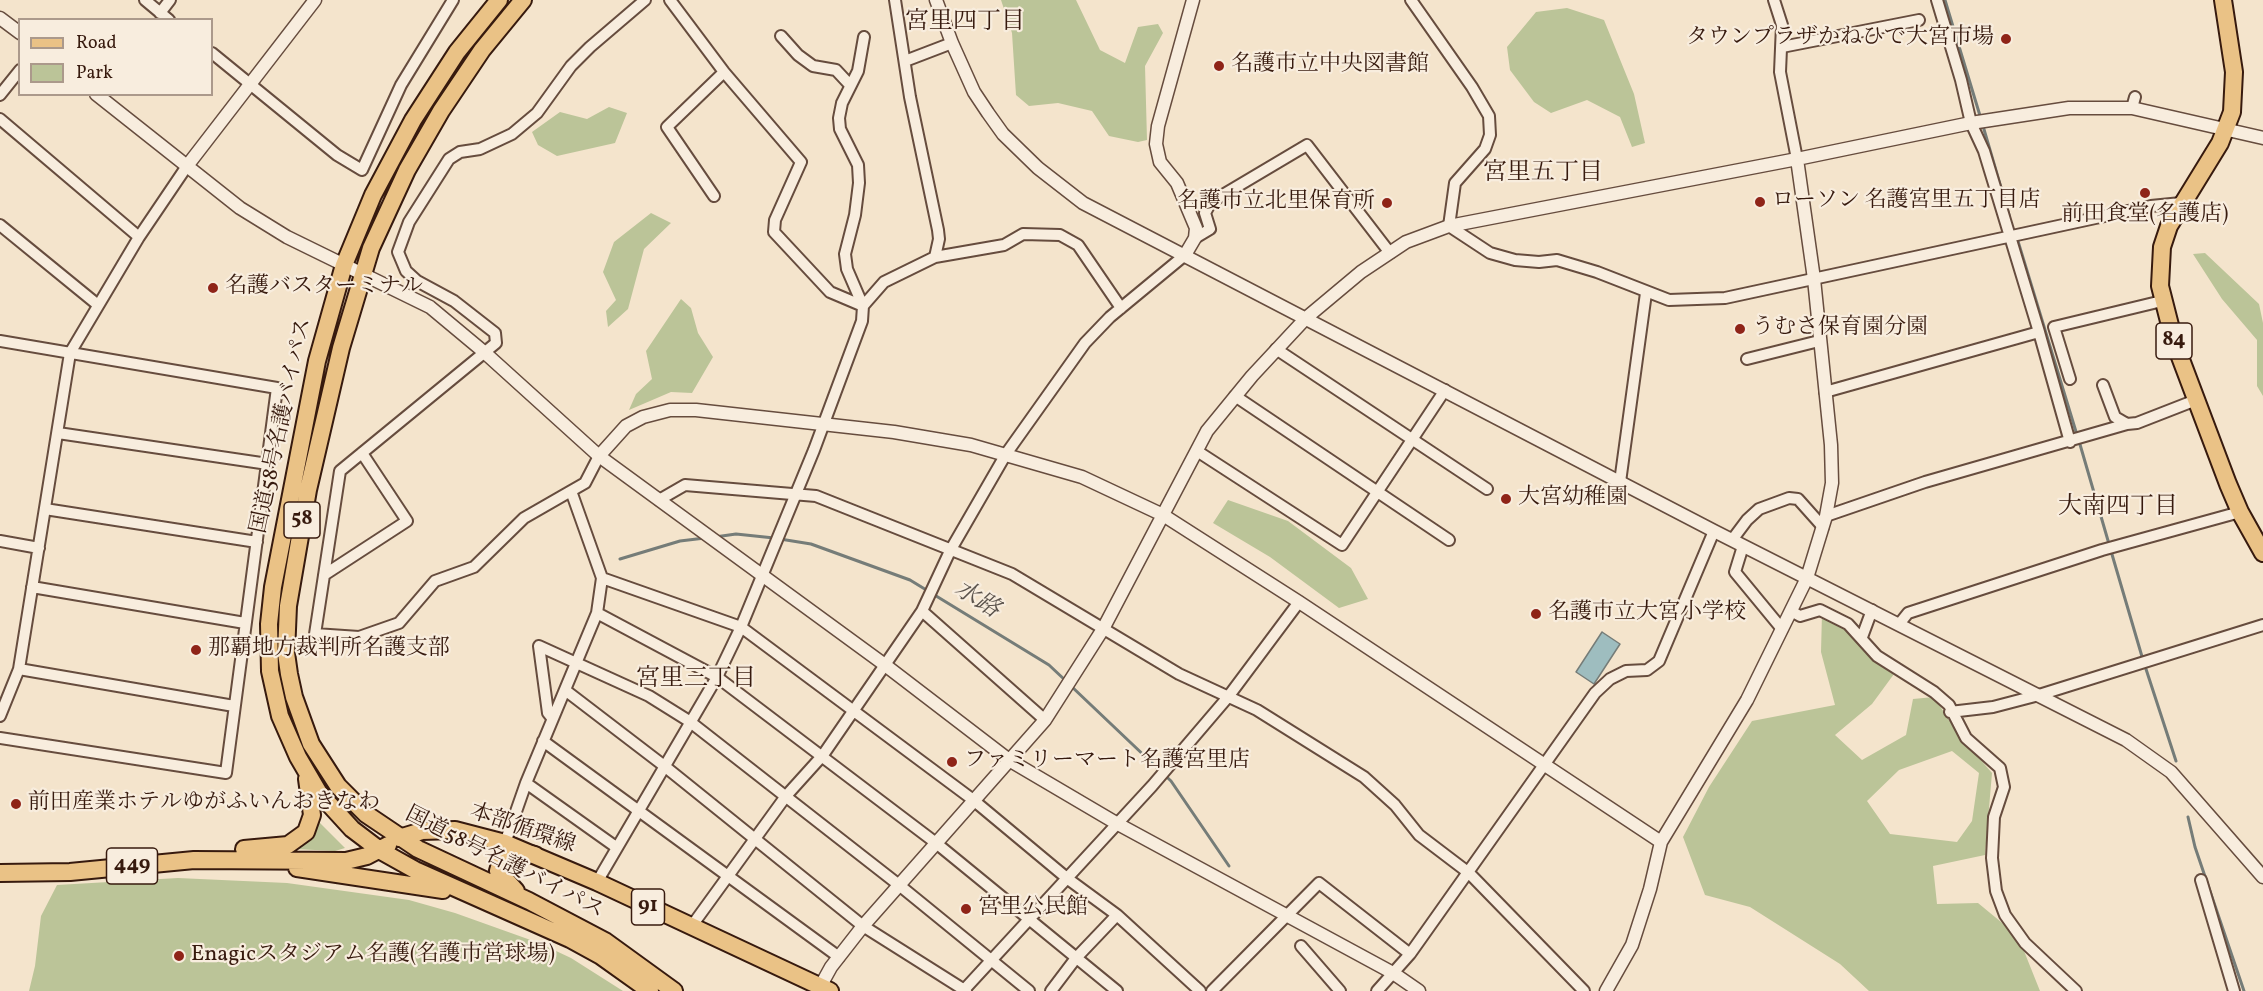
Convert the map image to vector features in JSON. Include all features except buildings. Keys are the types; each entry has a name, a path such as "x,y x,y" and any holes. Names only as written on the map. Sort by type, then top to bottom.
{"main road":[{"name":"国道58号名護バイパス","path":"499,0 457,52 413,120 373,195 344,266 317,361 273,587 268,648 272,680 280,716 306,773 331,807 352,829 381,850 468,894 570,939 601,956 650,991"},
{"name":"国道58号名護バイパス","path":"523,0 465,73 422,142 386,213 362,274 333,379 308,490 291,586 286,653 291,682 302,720 324,766 338,786 361,809 399,838 605,941 674,991"},
{"name":"84","path":"2223,0 2235,82 2233,104 2226,130 2181,203 2162,247 2160,266 2162,301 2196,400 2240,512 2263,553"},
{"path":"194,860 213,851 279,847 301,837 309,826 312,815 306,773"},
{"name":"本部循環線","path":"0,873 70,872 194,860 346,861 381,850 399,838 422,831 455,830 505,843 535,855 825,989"},
{"path":"529,901 502,878 499,866 502,857 508,851 535,855"},
{"path":"263,860 315,872 387,879 468,894"}],"street":[{"path":"145,0 165,16 170,0"},
{"path":"0,716 19,669 70,353 139,237 187,166 315,0"},
{"path":"213,54 337,155 362,170 401,85 453,0"},
{"path":"645,0 590,47 529,120 512,134 480,149 460,152 449,159 409,222 398,252 401,262 417,281 454,301 495,333 496,343 340,471 315,634 359,637 399,623 435,581 474,567 524,518 585,483 599,456 627,426 657,412 696,410 914,435 1006,454 1082,477 1163,515 1299,602 1661,843"},
{"path":"670,0 724,72 801,162 775,219 774,232 830,292 863,306"},
{"path":"895,0 938,230 936,257"},
{"path":"936,0 974,92 988,113 1004,134 1038,168 1083,202 1714,531 1900,623 2126,740 2171,772 2263,877"},
{"path":"691,927 786,796 823,755 855,711 922,611 950,551 1006,454 1085,343 1121,308 1185,255 1195,238 1196,228 1191,213 1177,183 1160,162 1156,144 1158,126 1193,0"},
{"path":"1411,0 1472,87 1489,116 1490,135 1485,149 1455,183 1449,226"},
{"path":"1606,991 1632,945 1661,843 1747,700 1807,578 1825,522 1832,483 1832,445 1814,279 1797,159 1780,72 1782,25 1774,0"},
{"path":"1937,0 1973,122 2075,440"},
{"path":"0,18 18,32"},
{"path":"1782,47 1919,20"},
{"path":"781,36 798,55 813,66 836,70 850,85"},
{"path":"597,882 663,765 717,677 741,627 763,578 862,321 863,306 847,269 845,254 860,183 858,165 840,129 839,118 850,85 858,71 864,37"},
{"path":"905,61 952,43"},
{"path":"0,94 18,72"},
{"path":"714,196 667,127 724,72"},
{"path":"99,96 240,208 344,266 430,307 484,352 599,456 885,665 1009,760 1116,823 1393,973 1419,991"},
{"path":"825,989 839,957 863,926 972,799 1045,720 1103,629 1207,430 1234,396 1306,318 1361,272 1417,237 1449,226 1797,159 1973,122 2069,108 2134,103 2226,130 2263,138"},
{"path":"0,119 139,237"},
{"path":"1195,238 1210,229 1205,213 1211,202 1307,145 1390,253"},
{"path":"1449,226 1490,253 1515,260 1539,262 1557,260 1597,272 1646,293 1669,300 1725,298 2151,206 2181,203"},
{"path":"0,225 98,305"},
{"path":"863,306 884,282 936,257 1004,245 1023,234 1060,235 1078,245 1121,308"},
{"path":"1620,482 1646,293"},
{"path":"2070,379 2054,327 2162,301"},
{"path":"1825,392 2039,332"},
{"path":"0,341 277,388 226,773 0,738"},
{"path":"1747,359 1819,341"},
{"path":"1276,349 1414,438 1487,489"},
{"path":"2103,385 2115,417 2127,424"},
{"path":"1197,451 1342,545 1445,390"},
{"path":"1234,396 1449,540"},
{"path":"1825,522 1925,482 2137,423 2196,400"},
{"path":"58,433 268,464"},
{"path":"324,575 407,521 362,453"},
{"path":"659,500 685,484 816,496 1012,574 1179,675 1257,710 1364,777 1395,805 1419,835 1469,873 1584,991"},
{"path":"505,843 552,718 597,613 602,578 571,491"},
{"path":"1782,629 1735,572 1738,543 1747,520 1759,509 1789,498 1798,499 1825,522"},
{"path":"45,508 257,542"},
{"path":"1900,623 1908,613 2102,550 2240,512"},
{"path":"1377,991 1410,954 1545,767 1589,701 1610,678 1626,671 1647,670 1659,661 1714,531"},
{"path":"0,541 39,548"},
{"path":"602,578 741,627 972,799 1068,879 1117,915 1200,991"},
{"path":"252,584 273,587"},
{"path":"32,587 245,623"},
{"path":"565,690 663,765 863,926 964,991 1068,879 1228,697 1299,602"},
{"path":"1791,611 1800,616 1821,610 1848,624 1862,637 1876,656 1934,692 1949,705 1950,712 1966,738 2000,768 2004,787 1994,817 1992,858 1996,891 2005,915 2025,943 2076,991"},
{"path":"1862,637 1872,610"},
{"path":"922,611 1045,720"},
{"path":"597,613 717,677 823,755 936,843 1117,991"},
{"path":"1950,712 1993,707 2039,695 2263,626"},
{"path":"552,718 548,713 539,646 649,696 690,721 992,959 1029,991"},
{"path":"19,669 234,706"},
{"path":"543,741 839,957"},
{"path":"526,783 616,847"},
{"path":"2201,880 2234,991"},
{"path":"1212,991 1319,883 1410,954"},
{"path":"1051,991 1076,958 1117,915"},
{"path":"1301,946 1340,991"}],"green space":[{"path":"1001,0 1076,0 1100,50 1125,63 1138,27 1158,24 1163,33 1145,66 1147,140 1138,142 1109,136 1092,111 1058,103 1029,106 1016,95 1012,33"},
{"path":"1567,8 1604,20 1634,94 1645,143 1632,147 1620,117 1587,100 1551,113 1534,102 1510,70 1507,47 1536,12"},
{"path":"609,107 627,113 615,143 557,156 538,145 532,132 560,112 587,119"},
{"path":"651,213 671,223 644,249 628,309 608,327 606,311 616,300 603,272 614,242"},
{"path":"2205,253 2259,304 2263,323 2263,396 2257,386 2257,340 2222,299 2193,254"},
{"path":"681,299 691,308 698,333 713,357 692,393 671,392 629,410 636,394 652,379 646,351"},
{"path":"1228,500 1288,521 1351,568 1368,599 1339,608 1270,557 1213,523"},
{"path":"1822,613 1839,619 1894,674 1872,704 1835,735 1862,760 1906,735 1913,699 1934,697 1959,735 1992,773 1985,855 1933,866 1937,904 1978,903 2018,936 2040,991 1869,991 1840,964 1750,907 1705,895 1683,837 1709,787 1752,721 1835,705 1821,652","holes":["1952,751 1979,773 1972,821 1957,842 1890,834 1867,801 1899,770"]},
{"path":"317,820 345,848 335,851 295,849"},
{"path":"178,878 287,883 409,900 455,913 539,943 571,958 623,991 29,991 35,966 41,916 57,885"}],"water":[{"path":"1602,632 1620,644 1594,684 1576,672"}],"waterway":[{"path":"1945,0 1981,119"},
{"path":"1983,126 2009,215"},
{"path":"2017,238 2077,435"},
{"path":"2079,441 2109,544"},
{"name":"水路","path":"715,537 736,534 774,538"},
{"name":"水路","path":"620,559 680,541 705,538"},
{"name":"水路","path":"780,539 811,544 910,580 1049,665 1066,681"},
{"path":"2111,551 2143,660"},
{"path":"2145,666 2176,761"},
{"name":"水路","path":"1071,686 1171,781 1229,866"},
{"path":"2188,817 2195,847 2244,991"}],"place":[{"name":"タウンプラザかねひで大宮市場","path":"2006,39"},
{"name":"名護市立中央図書館","path":"1219,66"},
{"name":"前田食堂(名護店)","path":"2145,193"},
{"name":"ローソン 名護宮里五丁目店","path":"1760,202"},
{"name":"名護市立北里保育所","path":"1387,203"},
{"name":"名護バスターミナル","path":"213,288"},
{"name":"うむさ保育園分園","path":"1740,329"},
{"name":"大宮幼稚園","path":"1506,499"},
{"name":"名護市立大宮小学校","path":"1536,614"},
{"name":"那覇地方裁判所名護支部","path":"196,650"},
{"name":"ファミリーマート名護宮里店","path":"952,762"},
{"name":"前田産業ホテルゆがふいんおきなわ","path":"16,804"},
{"name":"宮里公民館","path":"966,909"},
{"name":"Enagicスタジアム名護(名護市営球場)","path":"179,956"}],"district":[{"name":"宮里四丁目","path":"965,24"},
{"name":"宮里五丁目","path":"1543,175"},
{"name":"大南四丁目","path":"2118,509"},
{"name":"宮里三丁目","path":"696,681"}]}
